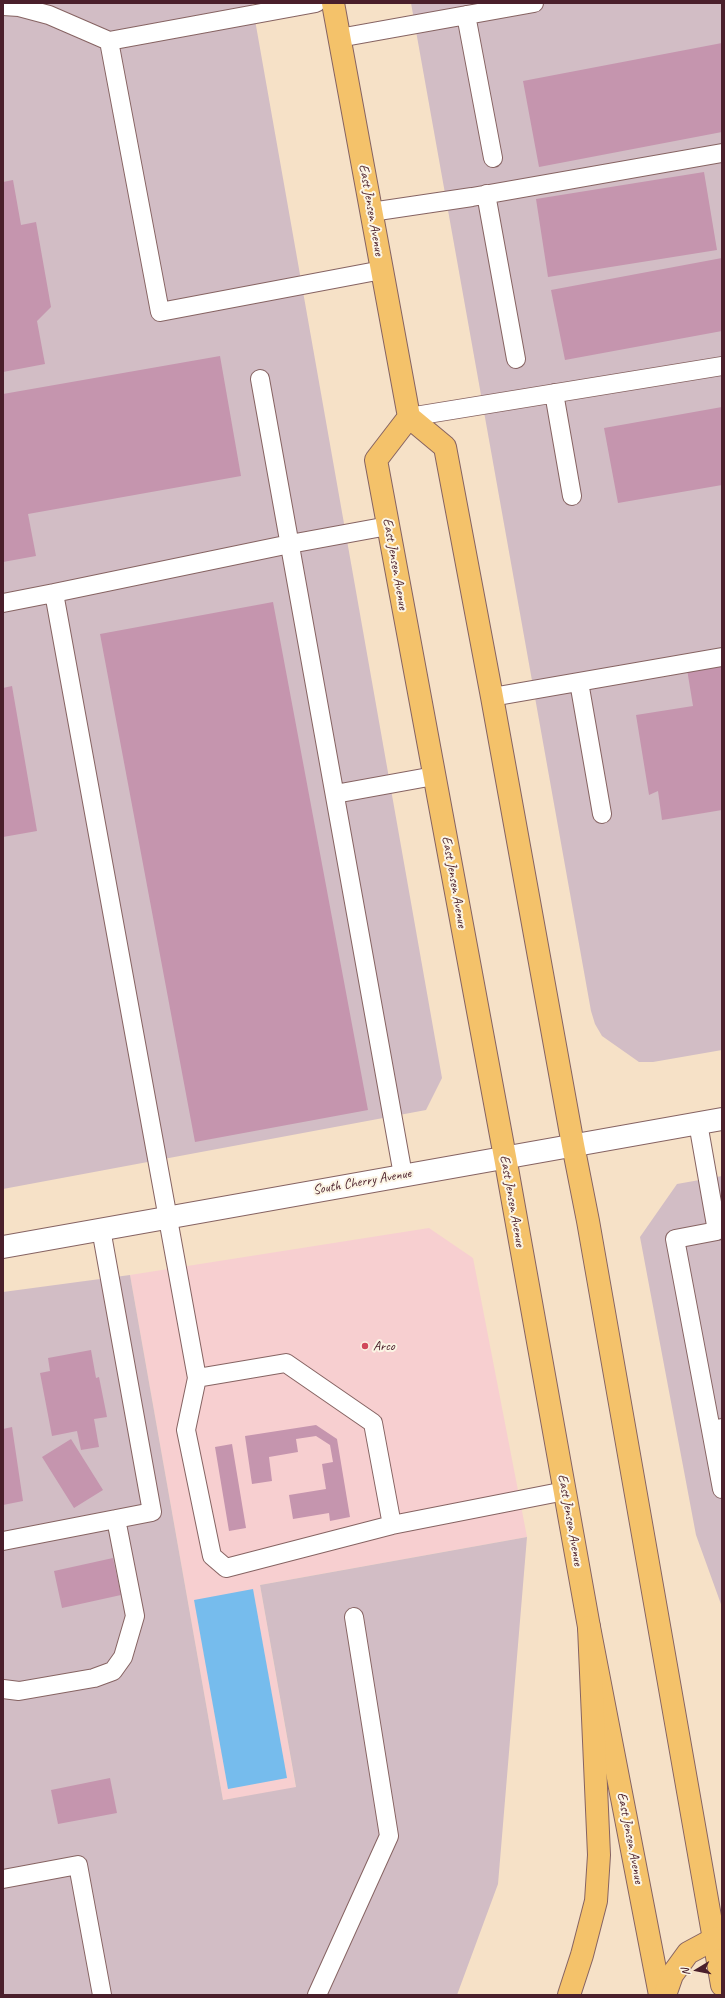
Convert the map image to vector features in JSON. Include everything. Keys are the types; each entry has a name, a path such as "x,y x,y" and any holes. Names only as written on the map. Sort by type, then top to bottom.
{"main road":[{"name":"East Jensen Avenue","path":"333,3 409,418 376,460 505,1157 589,1627 660,1995"},
{"path":"409,418 445,448 492,697 572,1145 588,1221 718,1938 722,1985"},
{"path":"569,1995 582,1955 596,1900 599,1855 589,1627"},
{"path":"665,1995 672,1975 688,1953 718,1938"}],"street":[{"name":"South Cherry Avenue","path":"3,1247 722,1119"}],"lane":[{"path":"3,6 20,7 49,15 109,41 316,3"},
{"path":"339,38 534,3"},
{"path":"466,15 493,158"},
{"path":"109,41 160,312 382,270"},
{"path":"371,212 486,194 722,153"},
{"path":"486,194 516,359"},
{"path":"409,418 722,366"},
{"path":"260,380 403,1175"},
{"path":"554,393 572,496"},
{"path":"3,603 290,544 388,526"},
{"path":"54,593 169,1217 197,1378 186,1430 212,1556 226,1568 392,1525 565,1491"},
{"path":"492,697 722,658"},
{"path":"579,682 602,814"},
{"path":"335,794 434,776"},
{"path":"698,1123 718,1231 675,1239 717,1429 722,1489"},
{"path":"3,1541 152,1512 101,1229"},
{"path":"197,1378 286,1363 374,1423 392,1525"},
{"path":"3,1688 19,1691 94,1678 113,1671 123,1657 135,1616 116,1519"},
{"path":"317,1995 389,1836 354,1617"},
{"path":"3,1879 78,1865 102,1995"}],"shaded area":[{"path":"3,3 252,3 442,1078 426,1110 3,1189"},
{"path":"411,3 722,3 722,1050 653,1062 639,1062 602,1036 595,1024 591,1011"},
{"path":"722,1176 722,1607 696,1535 640,1237 677,1184"},
{"path":"429,1228 473,1258 527,1537 260,1585 296,1788 223,1800 130,1275"},
{"path":"130,1275 223,1800 296,1787 260,1585 527,1537 498,1884 457,1995 3,1995 3,1292"}],"water":[{"path":"253,1589 287,1778 228,1789 194,1600"}],"building":[{"path":"722,43 722,132 539,167 523,81"},
{"path":"704,172 717,250 548,277 536,199"},
{"path":"13,180 21,225 36,222 51,307 37,321 45,364 3,372 3,182"},
{"path":"722,258 722,331 565,360 551,290"},
{"path":"220,356 241,476 28,514 36,556 3,562 3,394"},
{"path":"722,407 722,485 618,503 604,428"},
{"path":"273,602 368,1110 195,1142 100,634"},
{"path":"722,657 722,810 662,820 658,791 649,795 636,715 693,706 686,663"},
{"path":"12,686 37,831 3,837 3,688"},
{"path":"91,1350 96,1378 99,1377 107,1417 94,1419 99,1447 81,1450 77,1431 52,1436 40,1373 50,1371 48,1358"},
{"path":"316,1425 337,1439 350,1517 330,1521 329,1513 293,1519 289,1495 326,1489 322,1464 333,1462 330,1445 316,1436 296,1439 298,1452 269,1457 272,1481 252,1484 245,1436"},
{"path":"12,1427 23,1501 3,1505 3,1429"},
{"path":"71,1439 103,1490 74,1508 42,1457"},
{"path":"232,1444 246,1528 229,1531 215,1447"},
{"path":"113,1558 121,1595 62,1608 54,1571"},
{"path":"110,1778 117,1813 58,1824 51,1790"}],"place":[{"name":"Arco","path":"365,1346"}]}
